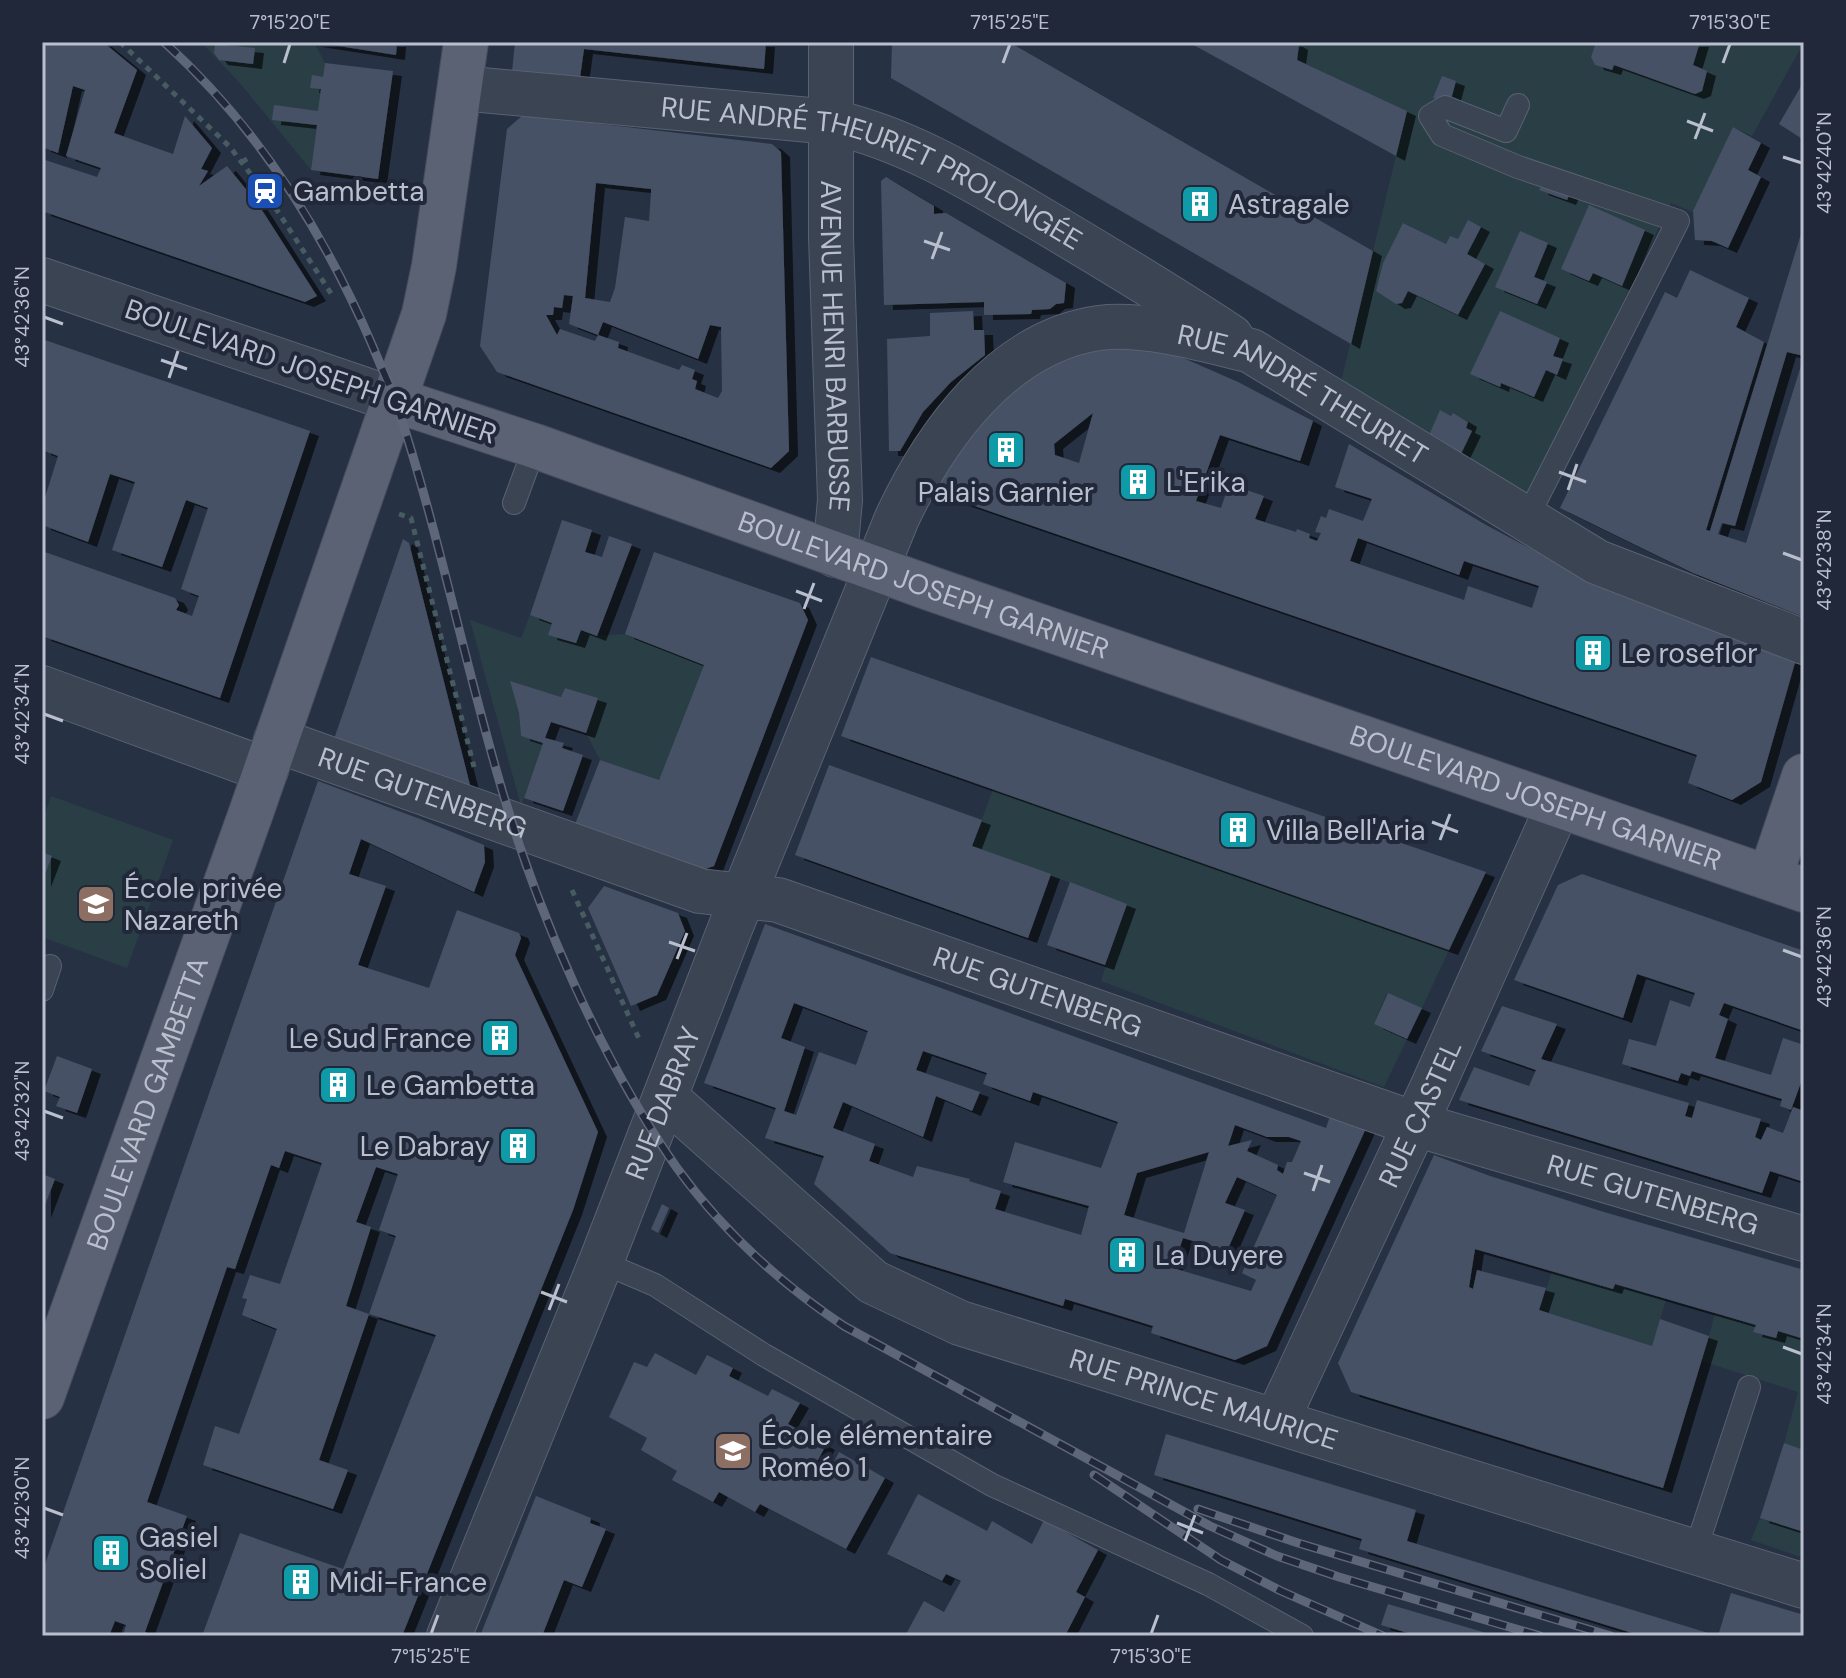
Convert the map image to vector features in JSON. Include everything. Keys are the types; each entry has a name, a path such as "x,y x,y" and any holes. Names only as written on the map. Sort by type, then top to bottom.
{"main road":[{"name":"BOULEVARD GAMBETTA","path":"42,1397 271,755 424,314 434,266 466,42"},
{"name":"BOULEVARD JOSEPH GARNIER","path":"395,400 535,446 877,570 1787,883"},
{"path":"1787,883 1804,776"}],"street":[{"name":"AVENUE HENRI BARBUSSE","path":"831,42 831,237 840,500 835,555"},
{"name":"RUE ANDRÉ THEURIET PROLONGÉE","path":"460,88 832,122 867,130 916,150 977,182 1177,301 1251,351"},
{"name":"BOULEVARD JOSEPH GARNIER","path":"42,280 395,400"},
{"name":"RUE ANDRÉ THEURIET","path":"877,570 914,480 939,441 998,377 1027,355 1059,338 1101,328 1152,330 1251,351 1597,562 1804,642"},
{"name":"RUE DABRAY","path":"449,1636 877,570"},
{"name":"RUE GUTENBERG","path":"42,688 486,815 700,891 778,900 1415,1124 1804,1239"},
{"name":"RUE CASTEL","path":"1277,1420 1558,806"},
{"name":"RUE PRINCE MAURICE","path":"672,1079 873,1282 960,1323 1804,1586"}],"lane":[{"path":"1518,105 1506,131 1445,107 1430,116 1442,135 1518,167 1678,221 1526,520"},
{"path":"514,503 535,446"},
{"path":"42,990 50,966"},
{"path":"601,1262 655,1285 764,1355 992,1485 1208,1584 1302,1636"},
{"path":"1695,1552 1749,1387"}],"path":[{"path":"120,42 211,127 242,162 332,296 331,281"},
{"path":"242,162 250,157"},
{"path":"360,502 411,518 486,815"},
{"path":"548,837 642,1046 672,1079"}],"green space":[{"path":"201,42 314,42 325,63 311,170 239,82"},
{"path":"1294,42 1596,42 1591,57 1595,65 1612,70 1614,65 1695,94 1702,91 1707,72 1693,65 1700,42 1804,42 1752,136 1733,127 1693,212 1671,203 1528,498 1339,390 1407,111 1297,60 1299,45","holes":["1544,180 1572,189 1567,200 1539,190","1468,221 1481,227 1467,254 1484,265 1458,315 1408,291 1402,303 1397,304 1376,290 1383,263 1404,223 1446,244 1458,239","1500,312 1560,338 1553,356 1562,359 1557,375 1546,370 1534,397 1501,383 1499,387 1471,373","1440,410 1451,416 1453,413 1467,422 1466,428 1472,431 1459,458"]},
{"path":"530,615 552,623 549,635 576,643 581,630 597,636 625,634 704,665 659,780 600,760 586,733 598,698 565,688 561,697 510,681 519,713 521,736 543,743 521,806 470,620 521,638"},
{"path":"993,789 1449,950 1422,1008 1387,993 1374,1024 1407,1039 1384,1087 1101,981 1126,904 972,846"},
{"path":"51,796 173,840 127,968 42,937 42,822"},
{"path":"1552,1272 1613,1288 1615,1284 1666,1300 1652,1346 1539,1310"},
{"path":"1715,1314 1756,1325 1754,1332 1775,1338 1778,1331 1804,1339 1804,1450 1784,1443 1798,1392 1702,1361"},
{"path":"1760,1518 1804,1532 1804,1558 1751,1540"}],"building":[{"path":"42,42 103,42 137,70 114,133 173,154 185,116 212,148 201,169 208,171 199,186 227,166 258,204 317,296 305,302 42,211 42,159 97,177 101,168 66,156 85,90 73,86 58,153 42,147"},
{"path":"313,42 397,42 396,55"},
{"path":"515,42 766,42 764,69 584,49 580,78 512,72"},
{"name":"Astragale","path":"892,42 1009,42 1373,251 1351,344 891,78"},
{"path":"1188,42 1294,42 1299,45 1297,60 1407,111 1396,156"},
{"path":"1596,42 1700,42 1693,65 1707,71 1702,91 1695,94 1614,65 1612,70 1595,65 1591,57"},
{"path":"215,44 255,48 253,64 219,60 214,53"},
{"path":"325,63 393,71 378,179 311,170 317,125 272,120 274,105 318,111 321,89 310,88 312,75 323,77"},
{"path":"1442,76 1456,81 1450,103 1433,98"},
{"path":"1804,81 1804,140 1779,124"},
{"path":"523,115 772,144 781,152 789,451 771,468 497,372 480,346 507,129","holes":["596,183 651,189 649,221 625,217 615,288 610,302 585,298","564,295 573,296 569,324 598,335 595,341 560,329 557,335 546,315 553,315 554,307 562,308","603,322 698,359 710,325 721,327 722,391 718,398 695,389 697,381 692,379 695,370 682,365 679,370 618,348 619,342 598,335"]},
{"path":"1733,127 1761,143 1748,170 1761,177 1728,248 1712,241 1695,240 1693,211"},
{"path":"886,177 934,206 934,214 946,213 1066,283 1064,303 1050,309 1032,310 1031,314 984,315 984,302 884,305 881,181"},
{"path":"1544,180 1572,189 1567,200 1539,190"},
{"path":"1589,205 1645,230 1622,286 1593,273 1589,281 1561,269"},
{"path":"1468,220 1481,227 1467,254 1485,264 1458,315 1408,291 1402,303 1396,304 1376,291 1383,263 1403,223 1446,244 1450,236 1458,239"},
{"path":"1804,224 1804,356 1804,617 1693,573 1560,508 1665,292 1677,298 1690,270 1749,298 1736,327 1764,342 1706,530 1710,531","holes":["1787,352 1804,356 1746,543 1718,534 1722,523 1735,526"]},
{"path":"1520,231 1548,243 1534,277 1547,282 1537,304 1495,287"},
{"path":"973,311 974,330 984,330 985,355 951,382 923,412 900,451 889,451 887,339 930,336 930,313"},
{"path":"1500,311 1560,338 1553,356 1563,359 1557,375 1546,370 1534,397 1470,374"},
{"path":"42,339 310,431 220,698 42,636 42,551 175,598 179,605 176,610 192,616 199,596 181,589 208,508 186,500 162,567 112,550 135,482 110,474 88,542 42,525 42,507 58,456 42,450"},
{"path":"1128,345 1181,357 1313,421 1300,461 1220,435 1196,501 1221,508 1229,484 1264,496 1255,519 1296,532 1297,529 1310,534 1309,538 1317,541 1321,533 1315,532 1321,516 1326,518 1329,509 1363,521 1372,499 1335,487 1349,444 1488,526 1569,569 1796,659 1761,782 1732,800 1688,783 1697,755 940,494 932,484 945,464 1023,377 1073,353","holes":["1093,413 1079,463 1055,455 1054,444","1358,538 1459,575 1464,561 1539,586 1532,608 1468,586 1464,600 1350,561"]},
{"path":"1440,410 1468,422 1466,428 1472,431 1459,458 1427,440"},
{"path":"562,520 592,530 585,552 602,557 609,536 632,544 597,636 581,630 576,643 548,635 552,623 530,615"},
{"path":"403,539 409,543 472,793 333,742"},
{"path":"654,552 800,603 808,620 714,866 697,872 574,827 600,760 659,780 704,665 625,634"},
{"path":"871,657 1486,872 1449,950 841,736"},
{"path":"510,681 561,697 565,688 598,698 586,733 551,722 545,738 564,743 562,748 583,755 563,811 524,798 543,743 521,736 519,713"},
{"path":"829,765 982,820 972,846 1051,874 1028,938 795,855"},
{"path":"318,781 484,845 485,862 474,892 361,839 349,874 386,886 358,965 429,988 457,910 519,933 521,938 515,955 598,1132 573,1210 402,1636 202,1636 240,1533 343,1569 436,1335 369,1314 319,1460 348,1470 333,1509 203,1465 215,1426 239,1434 277,1329 242,1315 247,1299 242,1298 250,1275 280,1284 322,1163 285,1151 279,1168 271,1165 235,1269 227,1267 147,1502 187,1516 145,1632 154,1636 123,1636 126,1625 115,1621 109,1636 42,1636 42,1573","holes":["376,1167 398,1174 379,1230 396,1236 369,1314 346,1306 371,1227 356,1222"]},
{"path":"42,852 52,856 42,882"},
{"path":"1582,874 1804,951 1804,1031 1724,1003 1719,1015 1728,1019 1715,1058 1771,1075 1783,1038 1801,1044 1804,1037 1804,1074 1791,1110 1780,1106 1782,1099 1692,1071 1690,1076 1681,1073 1678,1081 1622,1064 1629,1039 1656,1046 1670,1000 1690,1007 1695,993 1637,974 1623,1018 1514,980 1558,885"},
{"path":"1070,882 1127,904 1105,965 1047,945"},
{"path":"604,886 678,913 685,931 657,995 631,1006 588,908"},
{"path":"765,924 1326,1128 1331,1113 1367,1126 1267,1346 1235,1360 1151,1333 1153,1326 1065,1299 1063,1306 890,1253 814,1184 824,1156 765,1138 776,1108 704,1083","holes":["794,1003 868,1031 856,1065 819,1052 796,1115 784,1111 805,1047 781,1038","923,1051 987,1073 983,1084 1030,1101 1033,1092 1118,1122 1101,1168 1015,1142 1003,1182 1089,1206 1081,1235 995,1209 1001,1191 970,1179 917,1166 913,1177 869,1161 875,1144 833,1128 843,1102 923,1137 936,1096 972,1111 980,1092 916,1070","1235,1125 1267,1137 1289,1137 1301,1141 1283,1174 1277,1170 1278,1165 1247,1151 1252,1140 1228,1146","1209,1152 1184,1233 1124,1215 1137,1173","1237,1177 1277,1195 1242,1273 1256,1280 1251,1291 1173,1268 1183,1238 1227,1251 1245,1210 1225,1203"]},
{"path":"1388,993 1422,1008 1407,1039 1374,1024"},
{"path":"1502,1006 1557,1024 1541,1059 1689,1103 1685,1116 1692,1118 1697,1100 1761,1119 1755,1137 1761,1140 1767,1127 1783,1133 1793,1107 1804,1111 1804,1182 1770,1171 1762,1193 1459,1100 1474,1067 1529,1086 1536,1070 1481,1051"},
{"path":"57,1056 92,1069 77,1113 56,1106 60,1097 44,1091"},
{"path":"1434,1155 1604,1212 1804,1270 1804,1339 1778,1331 1776,1338 1753,1332 1756,1325 1615,1284 1613,1289 1475,1249 1469,1287 1473,1289 1477,1270 1546,1288 1539,1310 1652,1346 1660,1319 1709,1336 1663,1488 1351,1392 1338,1363"},
{"path":"42,1174 55,1179 42,1213"},
{"path":"662,1204 669,1208 658,1233 651,1229"},
{"name":"École élémentaire Roméo 1","path":"655,1353 696,1375 707,1355 733,1368 729,1376 768,1396 772,1389 800,1403 788,1424 826,1445 817,1462 831,1468 839,1452 885,1478 846,1549 760,1504 755,1512 719,1492 713,1502 672,1480 677,1471 641,1450 647,1438 609,1417 634,1362 647,1367"},
{"path":"1166,1434 1416,1510 1407,1541 1718,1636 1642,1636 1359,1549 1362,1539 1154,1475"},
{"path":"1784,1443 1804,1450 1804,1532 1760,1518"},
{"path":"918,1494 987,1531 992,1521 1032,1544 1044,1520 1098,1550 1076,1592 1085,1597 1065,1636 905,1636 924,1601 944,1612 961,1581 946,1574 942,1581 887,1554"},
{"path":"536,1496 591,1518 590,1523 606,1529 582,1587 564,1580 542,1636 480,1636"},
{"path":"1731,1593 1804,1615 1804,1636 1718,1636"},
{"path":"1388,1604 1493,1636 1418,1636 1381,1625"}],"railway":[{"path":"164,42 198,75 258,145 310,222 354,304 396,402 411,450 502,790 534,887 598,1034 649,1126 694,1191 753,1254 797,1292 844,1326 1210,1526 1277,1556 1339,1577 1540,1636"},
{"path":"1094,1475 1221,1560 1281,1591 1383,1636"},
{"path":"1198,1509 1298,1543 1611,1636"}],"place":[{"name":"Gambetta","path":"265,191"},
{"name":"Astragale","path":"1200,204"},
{"name":"Palais Garnier","path":"1006,450"},
{"name":"L'Erika","path":"1138,482"},
{"name":"Le roseflor","path":"1593,653"},
{"name":"Villa Bell'Aria","path":"1238,830"},
{"name":"École privée Nazareth","path":"96,904"},
{"name":"Le Sud France","path":"500,1038"},
{"name":"Le Gambetta","path":"338,1085"},
{"name":"Le Dabray","path":"518,1146"},
{"name":"La Duyere","path":"1127,1255"},
{"name":"École élémentaire Roméo 1","path":"733,1451"},
{"name":"Gasiel Soliel","path":"111,1553"},
{"name":"Midi-France","path":"301,1582"}]}
